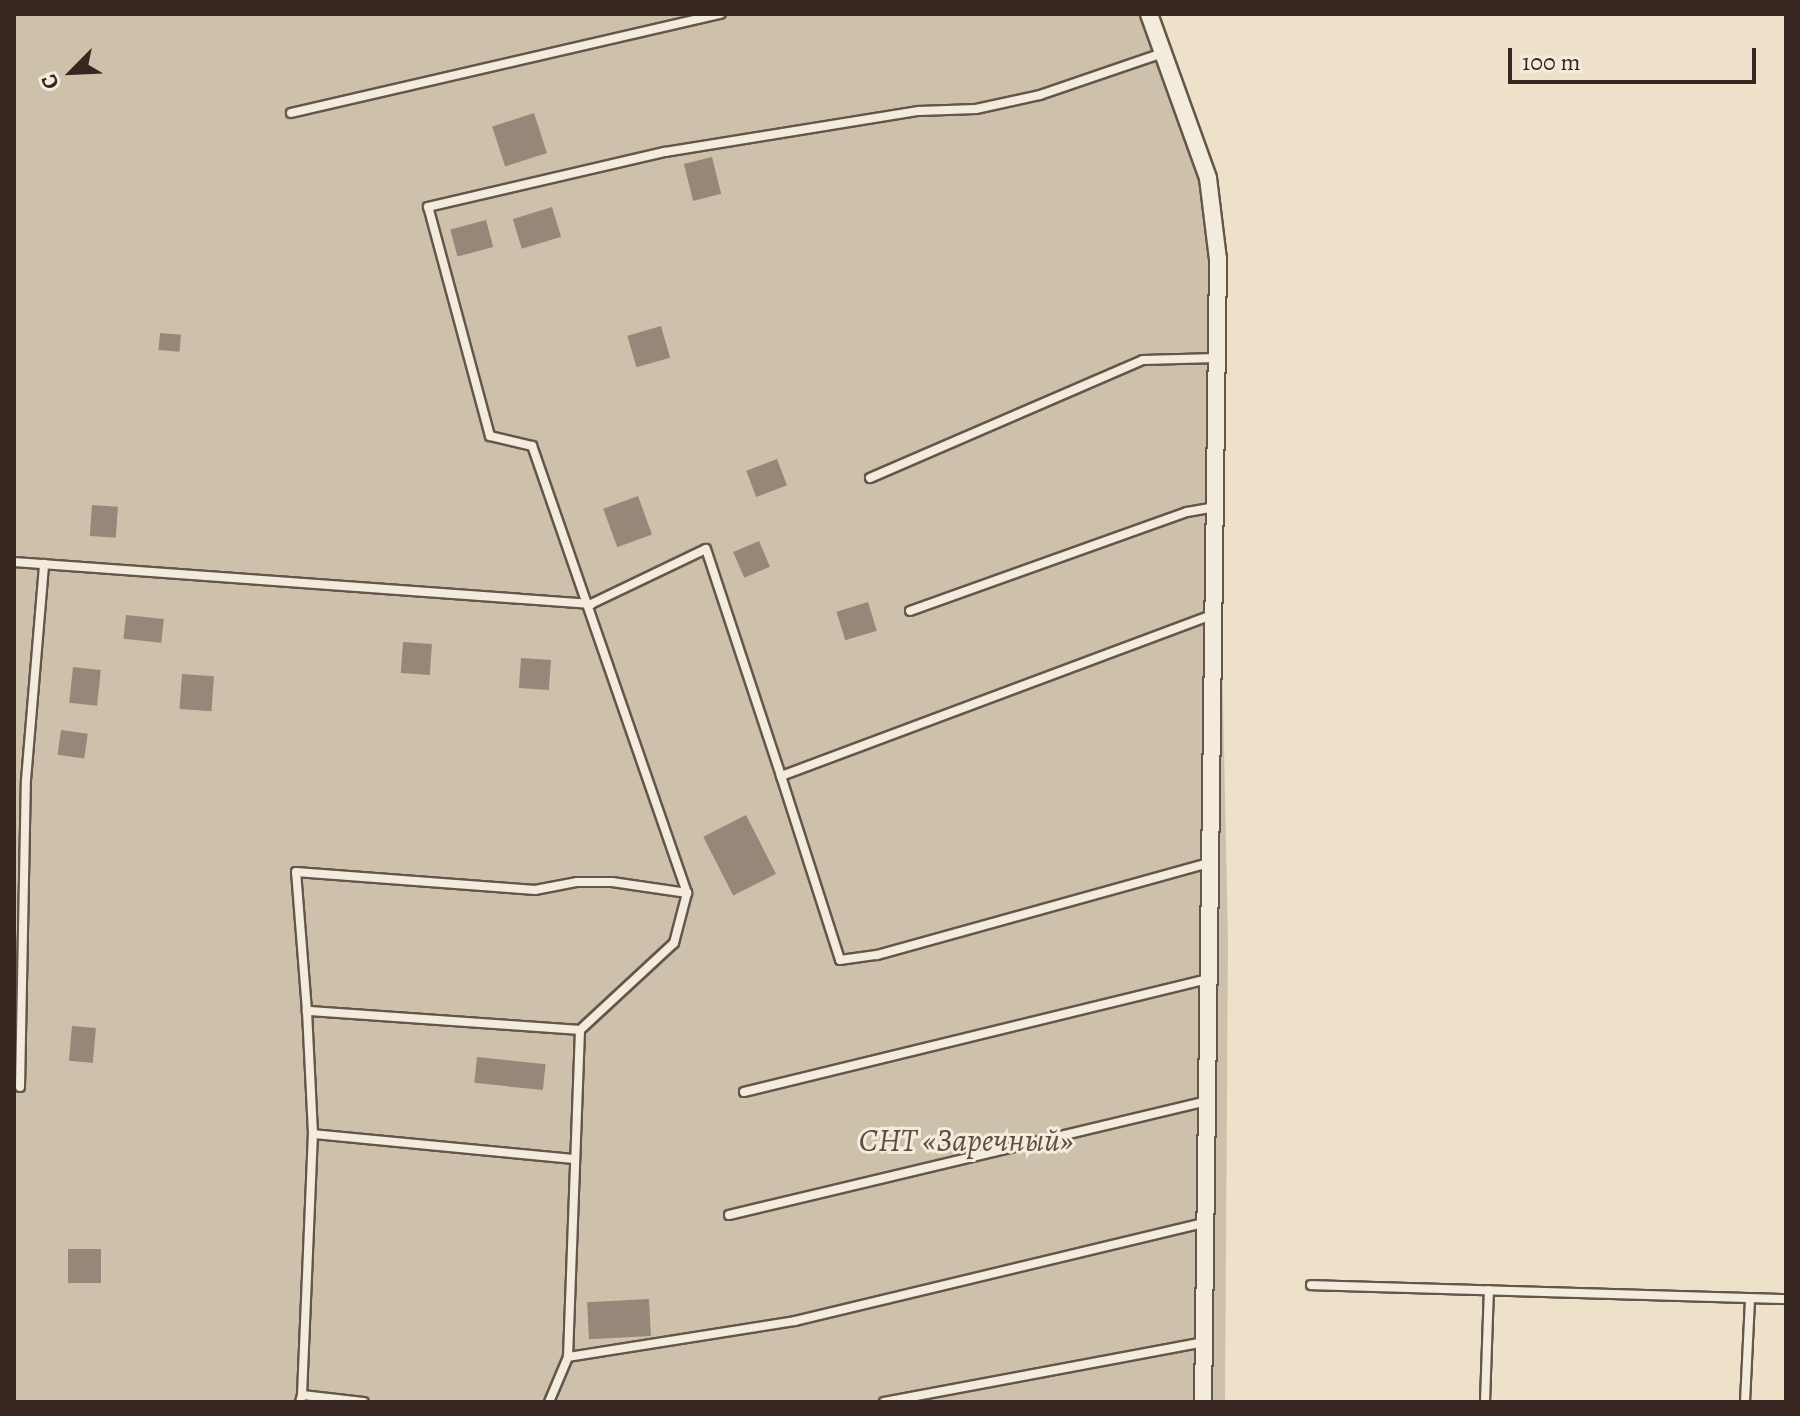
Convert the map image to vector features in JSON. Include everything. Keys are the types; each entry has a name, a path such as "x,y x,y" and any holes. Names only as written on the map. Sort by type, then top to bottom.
{"street":[{"path":"1149,14 1208,178 1218,259 1214,862 1203,1402"}],"lane":[{"path":"291,113 721,14"},
{"path":"549,1402 568,1357 580,1030 674,943 687,893 591,604 532,446 490,436 428,207 665,152 919,111 976,109 1040,95 1163,53"},
{"path":"870,478 1143,360 1218,358"},
{"path":"910,611 1187,512 1216,507"},
{"path":"14,562 591,604 706,549 840,960 877,955 1214,862"},
{"path":"20,1087 26,780 44,564"},
{"path":"781,776 1216,614"},
{"path":"364,1402 301,1398 313,1134 296,872 535,890 612,882 687,893"},
{"path":"744,1092 1212,977"},
{"path":"307,1011 580,1030"},
{"path":"729,1215 1209,1101"},
{"path":"313,1134 575,1159"},
{"path":"568,1357 795,1321 1207,1222"},
{"path":"1311,1285 1786,1299"},
{"path":"1485,1402 1489,1290"},
{"path":"1745,1402 1750,1298"},
{"path":"884,1402 1204,1342"}],"green space":[{"name":"СНТ «Заречный»","path":"14,14 1138,14 1213,211 1228,942 1225,1402 14,1402"}],"building":[{"path":"534,113 547,153 505,167 492,127"},
{"path":"712,157 721,194 693,201 684,164"},
{"path":"552,207 561,237 522,249 513,219"},
{"path":"486,220 493,247 458,257 450,230"},
{"path":"661,326 670,358 636,367 627,336"},
{"path":"160,333 181,335 179,352 159,350"},
{"path":"777,459 787,485 756,497 746,471"},
{"path":"638,496 652,535 617,547 603,509"},
{"path":"92,505 118,507 116,538 90,536"},
{"path":"759,541 770,567 744,578 733,552"},
{"path":"868,602 877,631 845,640 836,612"},
{"path":"126,615 164,619 161,643 123,639"},
{"path":"403,642 432,644 430,675 401,673"},
{"path":"521,658 551,660 549,690 519,688"},
{"path":"73,667 101,670 97,706 69,703"},
{"path":"182,674 214,676 211,711 180,709"},
{"path":"61,730 88,734 84,759 58,755"},
{"path":"746,815 776,874 733,896 703,837"},
{"path":"72,1026 96,1028 93,1063 69,1061"},
{"path":"477,1057 546,1064 543,1090 474,1083"},
{"path":"68,1249 101,1249 101,1283 68,1283"},
{"path":"649,1299 651,1336 589,1339 587,1302"}]}
